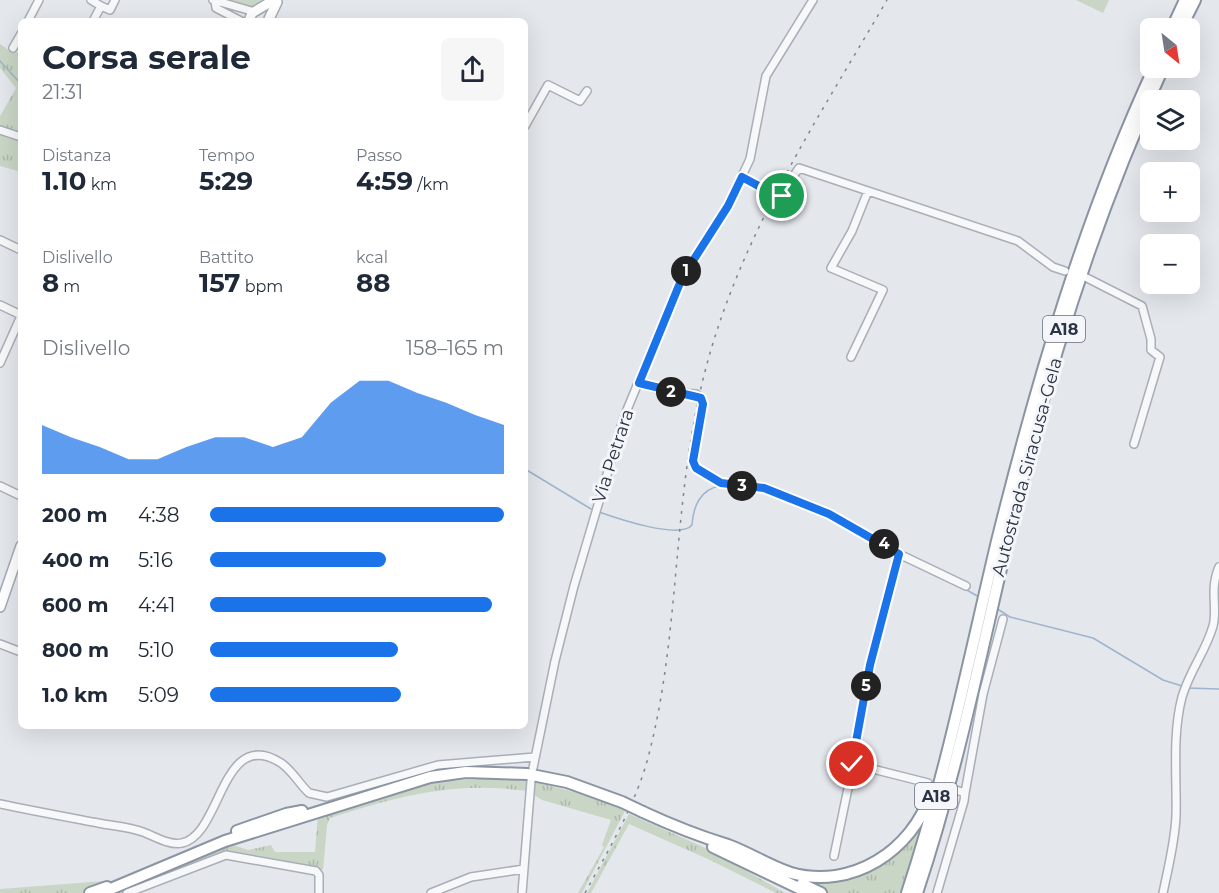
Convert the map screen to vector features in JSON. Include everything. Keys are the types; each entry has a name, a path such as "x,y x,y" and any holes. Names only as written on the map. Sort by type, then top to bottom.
{"highway":[{"path":"1177,18 1185,0"},
{"path":"1186,18 1195,0"},
{"name":"Autostrada Siracusa-Gela","path":"989,596 1044,363 1097,206 1150,78"},
{"name":"Autostrada Siracusa-Gela","path":"989,596 1049,379 1083,271 1105,208 1159,78"},
{"path":"986,610 989,596"},
{"name":"A18","path":"908,893 986,610"},
{"name":"A18","path":"916,893 956,753 986,610"},
{"path":"715,843 727,845 790,872 816,877 845,874 882,859 907,837 921,816 930,796 947,731 960,698"},
{"path":"922,893 949,800 956,753"},
{"path":"101,893 225,841 338,804 430,777 485,772 552,779 622,802 809,893"},
{"path":"90,893 259,822 338,804"},
{"path":"689,833 821,893"},
{"path":"729,854 792,893"}],"main road":[{"path":"250,18 256,11 276,0"},
{"path":"269,18 276,0"},
{"path":"256,11 266,15 267,18"},
{"path":"0,607 18,555"}],"street":[{"path":"30,18 39,0"},
{"path":"91,0 110,10 115,0"},
{"path":"214,0 244,18"},
{"path":"214,0 216,8 235,18"},
{"name":"Via Petrara","path":"534,768 574,586 624,417 682,278 728,206 742,177 752,150 766,76 813,0"},
{"path":"225,5 256,11"},
{"path":"95,18 101,6"},
{"path":"13,48 18,39"},
{"path":"528,121 548,85 580,101 587,91"},
{"path":"0,130 18,136"},
{"path":"742,177 779,197 799,168 1018,242 1053,267 1065,271"},
{"path":"851,357 883,290 831,268 852,231 868,191"},
{"path":"0,240 18,249"},
{"path":"1087,278 1142,306 1151,339 1151,350 1160,357 1134,444"},
{"path":"0,305 18,314"},
{"path":"1,358 18,322"},
{"path":"639,383 701,398 703,404 693,461 700,471 721,483 764,488 829,514 899,554 966,586"},
{"path":"0,486 18,495"},
{"path":"834,856 870,665 899,554"},
{"path":"1163,893 1176,816 1179,716 1192,668 1207,645 1214,622 1212,601 1219,567"},
{"path":"937,893 965,793 981,704 1003,619"},
{"path":"0,644 18,651"},
{"path":"0,797 4,805 141,831 167,841 183,843 192,837 211,814 233,768 253,758 267,756 275,760 292,772 309,793 327,797 438,765 535,757"},
{"path":"852,764 928,783"},
{"path":"522,893 531,781"},
{"path":"956,790 965,793"},
{"path":"128,893 226,855 316,871 319,875 319,893"},
{"path":"431,893 465,878 524,869"}],"green space":[{"path":"226,0 271,0 253,9"},
{"path":"1076,0 1109,0 1103,13"},
{"path":"0,44 10,51 18,52 18,134 0,129 0,116 16,88 0,68"},
{"path":"0,133 18,139 18,171 0,166"},
{"path":"493,778 529,781 527,791 476,788 427,792 330,818 327,825 323,870 221,853 124,893 109,893 230,844 248,850 271,845 275,852 315,852 318,814 437,782"},
{"path":"535,782 594,797 625,811 582,893 578,893 604,847 602,845 611,820 542,800 533,794"},
{"path":"629,814 710,850 785,893 776,893 710,860 629,824 591,893 587,893"},
{"path":"924,819 900,893 827,893 798,880 854,876"},
{"path":"104,881 104,885 82,893 0,893 0,889"}],"waterway":[{"path":"0,61 18,81"},
{"path":"528,471 591,509"},
{"path":"599,512 662,529 685,529 692,525 696,505 703,495 720,486"},
{"path":"900,558 931,573"},
{"path":"965,589 979,597"},
{"path":"996,608 1010,617 1093,638 1163,680 1182,686"},
{"path":"1187,688 1219,689"}],"railway":[{"path":"585,893 630,807 649,754 666,665 684,486 691,441 699,397 713,343 731,291 777,191 887,0"}],"route":[{"path":"782,196 779,197 742,177 728,206 700,246 682,278 639,383 671,393 696,394 701,398 703,404 693,461 700,471 721,483 764,488 829,514 899,554 888,588 870,665 852,764"}]}
